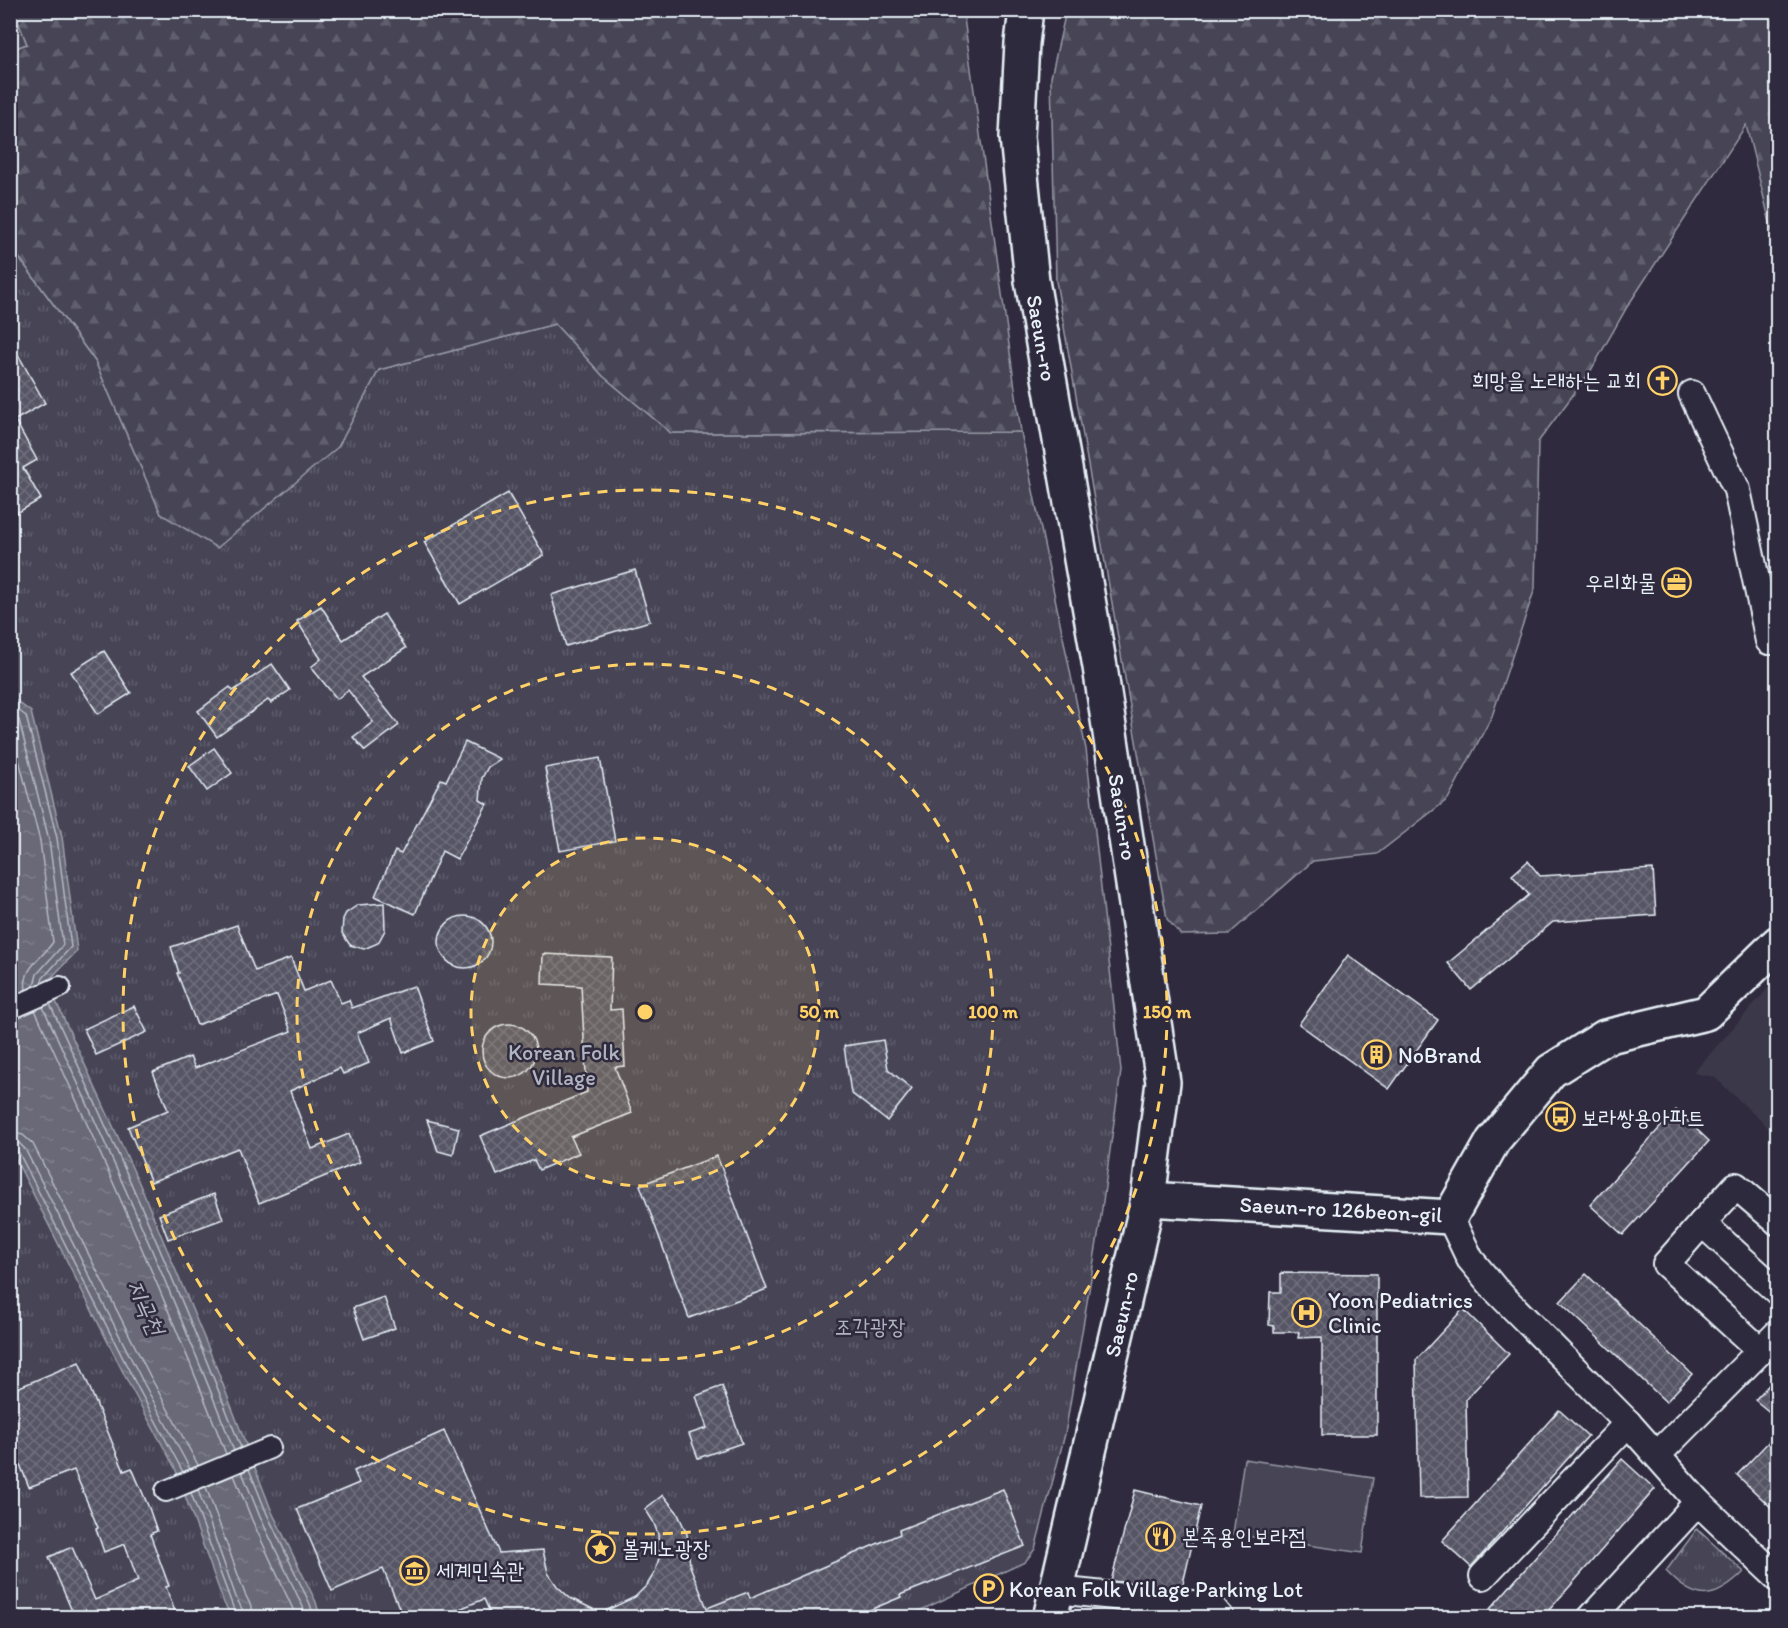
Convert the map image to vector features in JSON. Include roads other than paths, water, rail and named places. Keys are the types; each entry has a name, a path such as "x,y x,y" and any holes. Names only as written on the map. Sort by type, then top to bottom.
{"main road":[{"name":"Saeun-ro","path":"1026,10 1017,137 1032,281 1100,667 1163,1082 1148,1199 1053,1604"},
{"name":"Saeun-ro 126beon-gil","path":"1148,1199 1450,1217 1493,1141 1551,1071 1605,1037 1706,1013 1778,943"}],"street":[{"path":"1692,394 1737,490 1769,641 1778,641"},
{"path":"10,1009 60,987"},
{"path":"1657,1455 1769,1342 1666,1264 1736,1185 1778,1222"},
{"path":"1450,1217 1470,1259 1495,1289 1628,1423 1698,1502 1778,1578"},
{"path":"1702,1223 1778,1292"},
{"path":"1483,1576 1628,1423"},
{"path":"166,1491 270,1448"},
{"path":"1603,1613 1698,1502"},
{"path":"1053,1604 1211,1606 1221,1617"}],"water":[{"name":"지곡천","path":"10,696 31,712 62,837 77,951 47,982 140,1185 215,1364 272,1512 316,1602 320,1617 232,1617 224,1603 175,1468 130,1386 11,1150"}],"place":[{"name":"희망을 노래하는 교회","path":"1662,380"},
{"name":"우리화물","path":"1677,582"},
{"name":"NoBrand","path":"1377,1055"},
{"name":"보라쌍용아파트","path":"1560,1117"},
{"name":"Yoon Pediatrics Clinic","path":"1307,1313"},
{"name":"본죽용인보라점","path":"1161,1536"},
{"name":"볼케노광장","path":"601,1548"},
{"name":"세계민속관","path":"415,1570"},
{"name":"Korean Folk Village Parking Lot","path":"988,1589"}],"park label":[{"name":"Korean Folk Village","path":"564,1064"},
{"name":"조각광장","path":"870,1326"}]}
